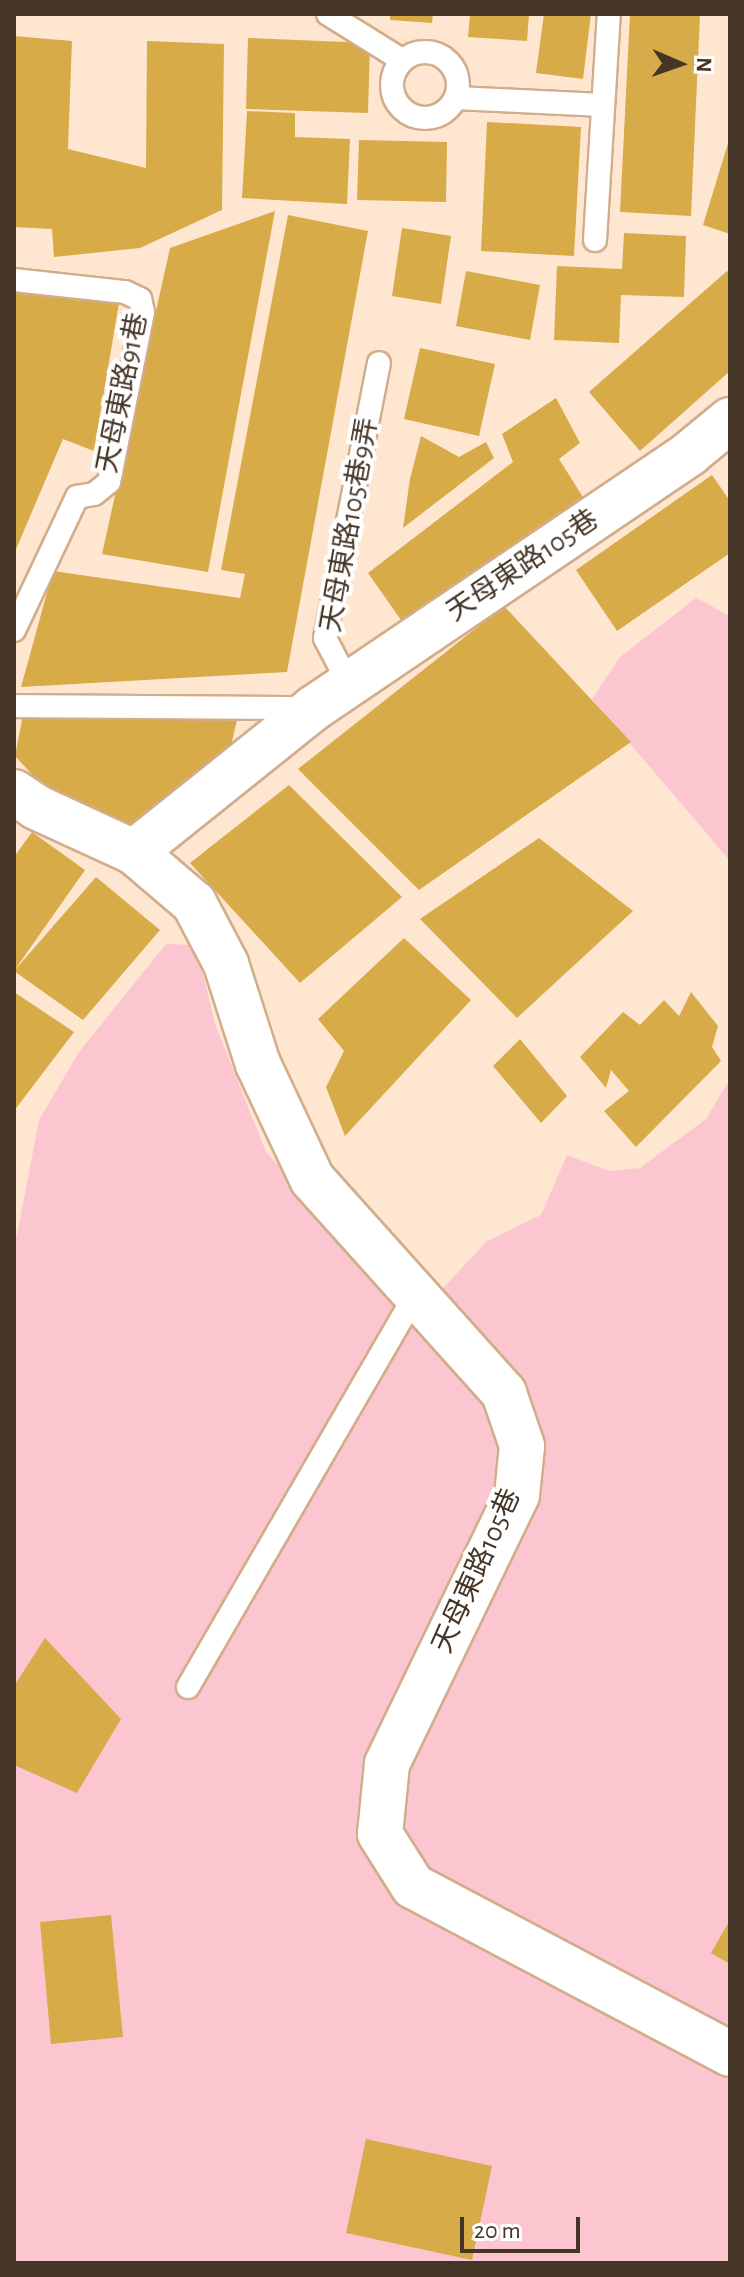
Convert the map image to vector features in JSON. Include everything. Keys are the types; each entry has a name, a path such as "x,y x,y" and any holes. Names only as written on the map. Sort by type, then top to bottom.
{"street":[{"name":"天母東路105巷","path":"134,852 314,708 690,453 730,420"},
{"name":"天母東路105巷","path":"14,792 36,807 134,852 194,903 226,964 258,1064 312,1179 504,1393 522,1446 517,1495 387,1764 380,1834 413,1886 730,2054"}],"lane":[{"path":"328,14 402,60"},
{"path":"595,240 609,14"},
{"path":"413,53 439,54 457,73 456,98 437,116 424,119 411,115 394,96 391,83 402,60 413,53"},
{"path":"456,98 603,105"},
{"name":"天母東路91巷","path":"14,280 125,292 140,299 143,312 109,482 94,494 77,497 14,630"},
{"name":"天母東路105巷9弄","path":"349,684 325,638 379,363"},
{"path":"14,706 314,708"},
{"path":"188,1687 416,1294"}],"shaded area":[{"path":"696,598 730,616 730,861 592,699 620,657"},
{"path":"166,944 196,945 215,1024 266,1152 418,1315 487,1241 541,1215 567,1155 609,1171 640,1168 706,1119 730,1079 730,2263 14,2263 14,1250 39,1120 79,1052"}],"building":[{"path":"390,14 433,14 432,23 390,20"},
{"path":"470,14 529,14 527,41 468,37"},
{"path":"544,14 591,14 583,79 536,73"},
{"path":"630,14 700,14 691,216 620,212"},
{"path":"14,36 72,41 68,149 146,168 147,41 224,44 222,210 140,248 54,257 52,229 14,227"},
{"path":"248,38 370,43 368,113 246,109"},
{"path":"247,111 295,113 295,137 350,139 347,204 242,198"},
{"path":"487,122 581,127 574,256 481,251"},
{"path":"359,140 447,142 446,202 357,200"},
{"path":"730,140 730,234 703,225"},
{"path":"275,211 208,572 102,554 170,248"},
{"path":"288,215 368,231 287,672 21,687 53,571 240,598 245,574 221,570"},
{"path":"402,228 451,236 441,304 392,296"},
{"path":"624,233 686,236 684,297 621,295 619,343 554,340 557,266 622,269"},
{"path":"466,271 540,285 530,340 456,326"},
{"path":"727,271 730,274 730,371 640,451 589,392"},
{"path":"14,286 120,297 94,451 63,439 14,554"},
{"path":"420,348 495,364 479,436 404,419"},
{"path":"556,398 580,443 559,459 586,502 408,630 368,573 513,462 502,434"},
{"path":"421,436 459,457 486,442 494,458 403,528 410,479"},
{"path":"712,475 730,501 730,553 617,631 576,570"},
{"path":"504,606 631,742 419,890 298,769"},
{"path":"23,715 237,720 226,767 171,813 129,827 40,783 15,756"},
{"path":"289,785 402,897 300,983 190,863"},
{"path":"32,832 85,870 14,971 14,857"},
{"path":"539,838 633,911 517,1018 420,919"},
{"path":"96,877 160,930 83,1020 14,971"},
{"path":"404,938 471,1000 345,1136 326,1087 344,1051 318,1019"},
{"path":"14,992 74,1032 14,1111"},
{"path":"691,992 718,1026 712,1047 721,1061 636,1147 604,1111 629,1091 611,1070 606,1088 580,1057 623,1012 640,1025 664,1000 679,1016"},
{"path":"520,1039 567,1096 541,1123 493,1066"},
{"path":"45,1638 121,1719 77,1793 14,1765 14,1686"},
{"path":"111,1915 123,2037 51,2044 40,1922"},
{"path":"730,1920 730,1964 711,1953"},
{"path":"366,2139 492,2166 472,2260 346,2233"}]}
